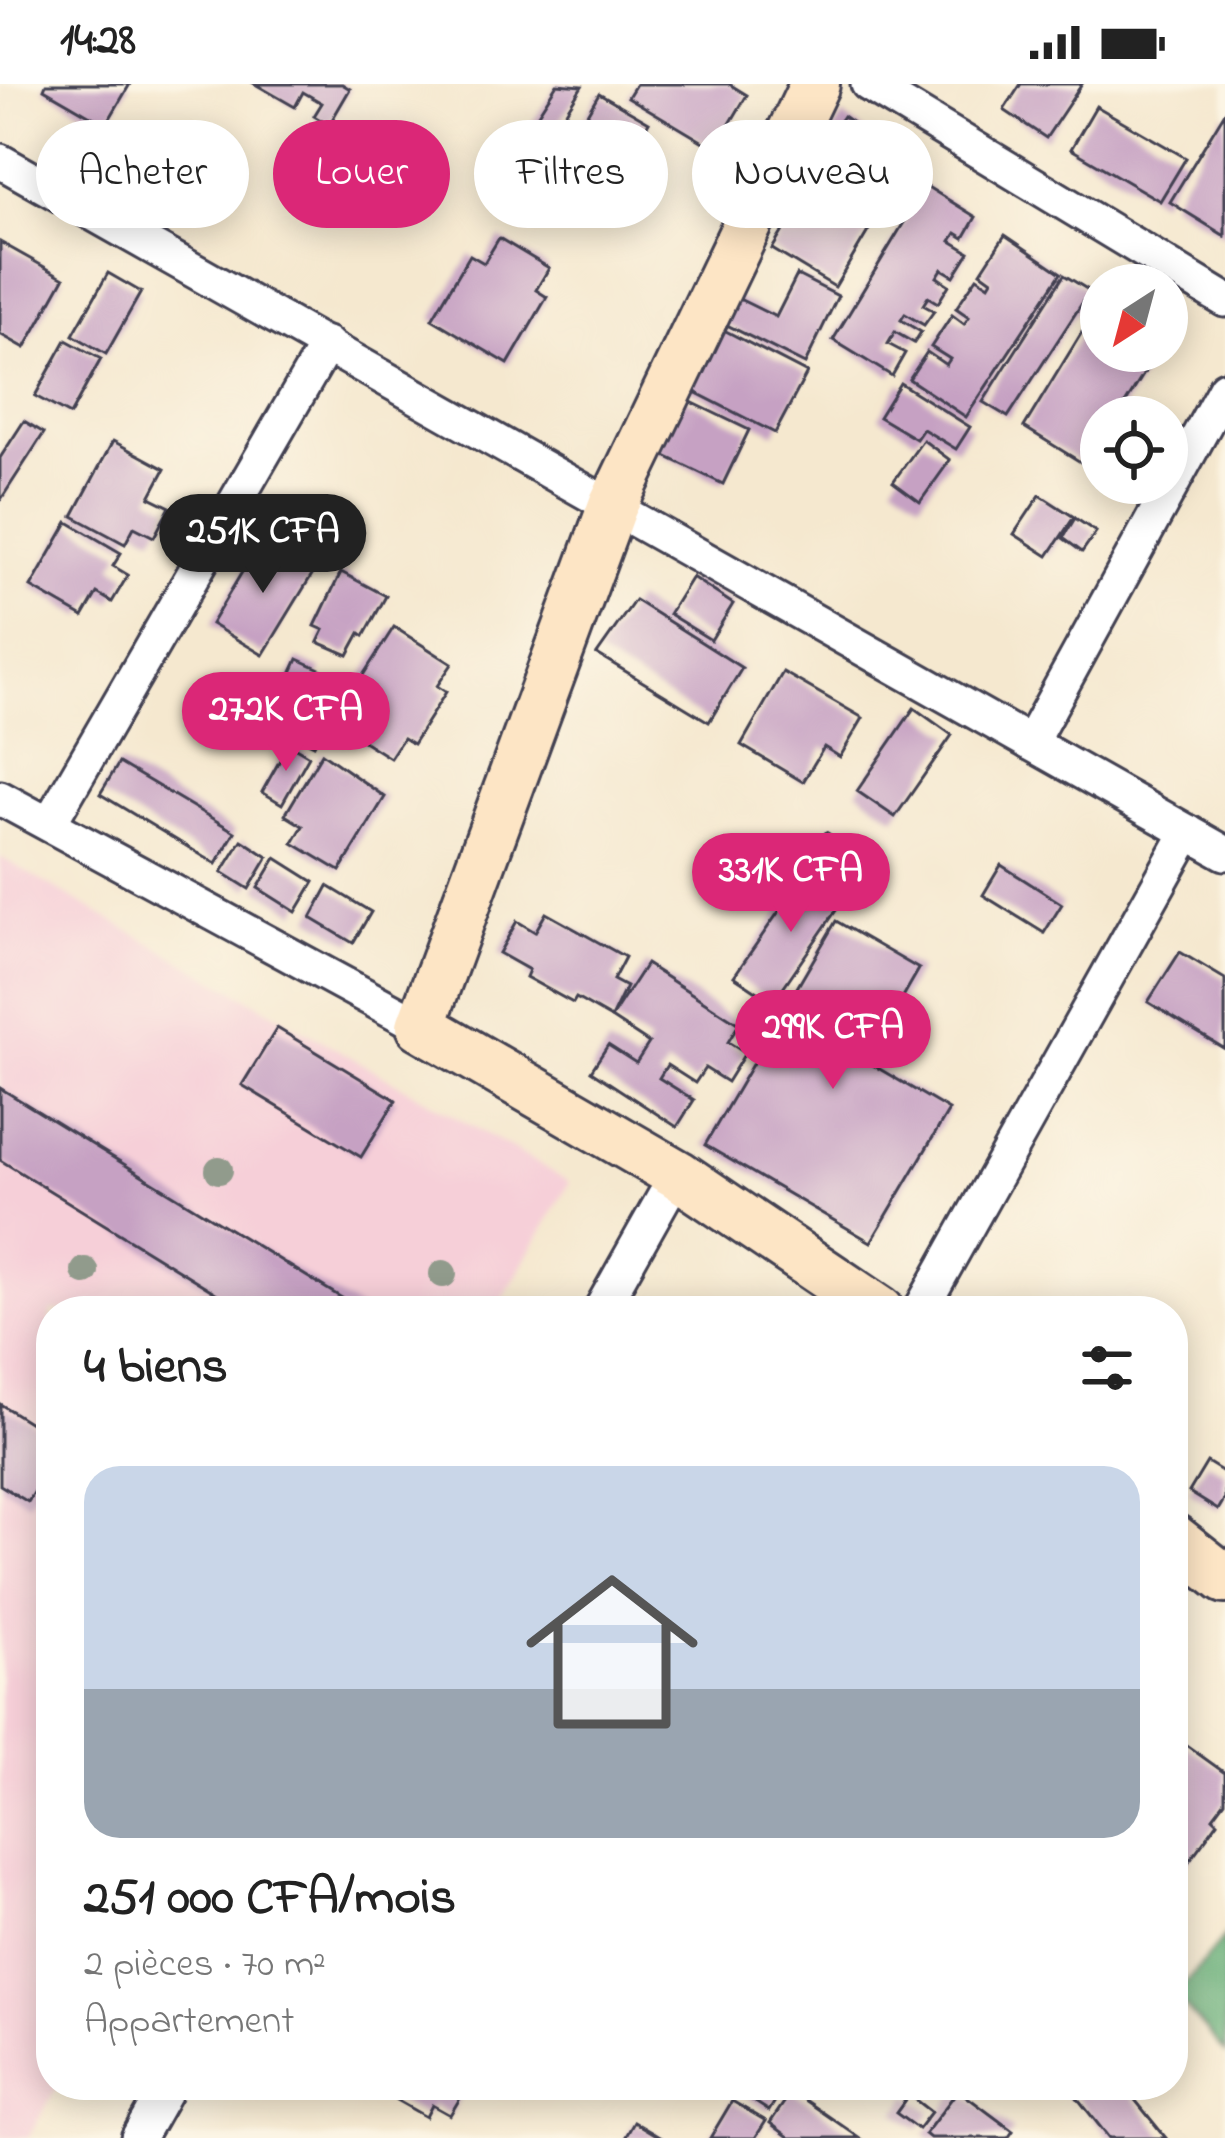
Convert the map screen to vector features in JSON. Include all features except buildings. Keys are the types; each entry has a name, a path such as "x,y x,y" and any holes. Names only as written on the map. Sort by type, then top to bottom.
{"street":[{"path":"421,1026 613,505 815,84"},
{"path":"868,84 1225,300"},
{"path":"0,161 1225,853"},
{"path":"49,824 327,344"},
{"path":"1030,743 1225,388"},
{"path":"0,797 421,1026 677,1174 858,1296"},
{"path":"928,1296 1188,832"},
{"path":"608,1296 677,1174"},
{"path":"1188,1550 1225,1579"},
{"path":"138,2138 160,2100"}],"shaded area":[{"path":"0,857 570,1182 505,1296 36,1296 36,2100 50,2100 28,2138 0,2138"}],"green space":[{"path":"1225,1936 1225,2053 1188,2010 1188,1980"}]}
